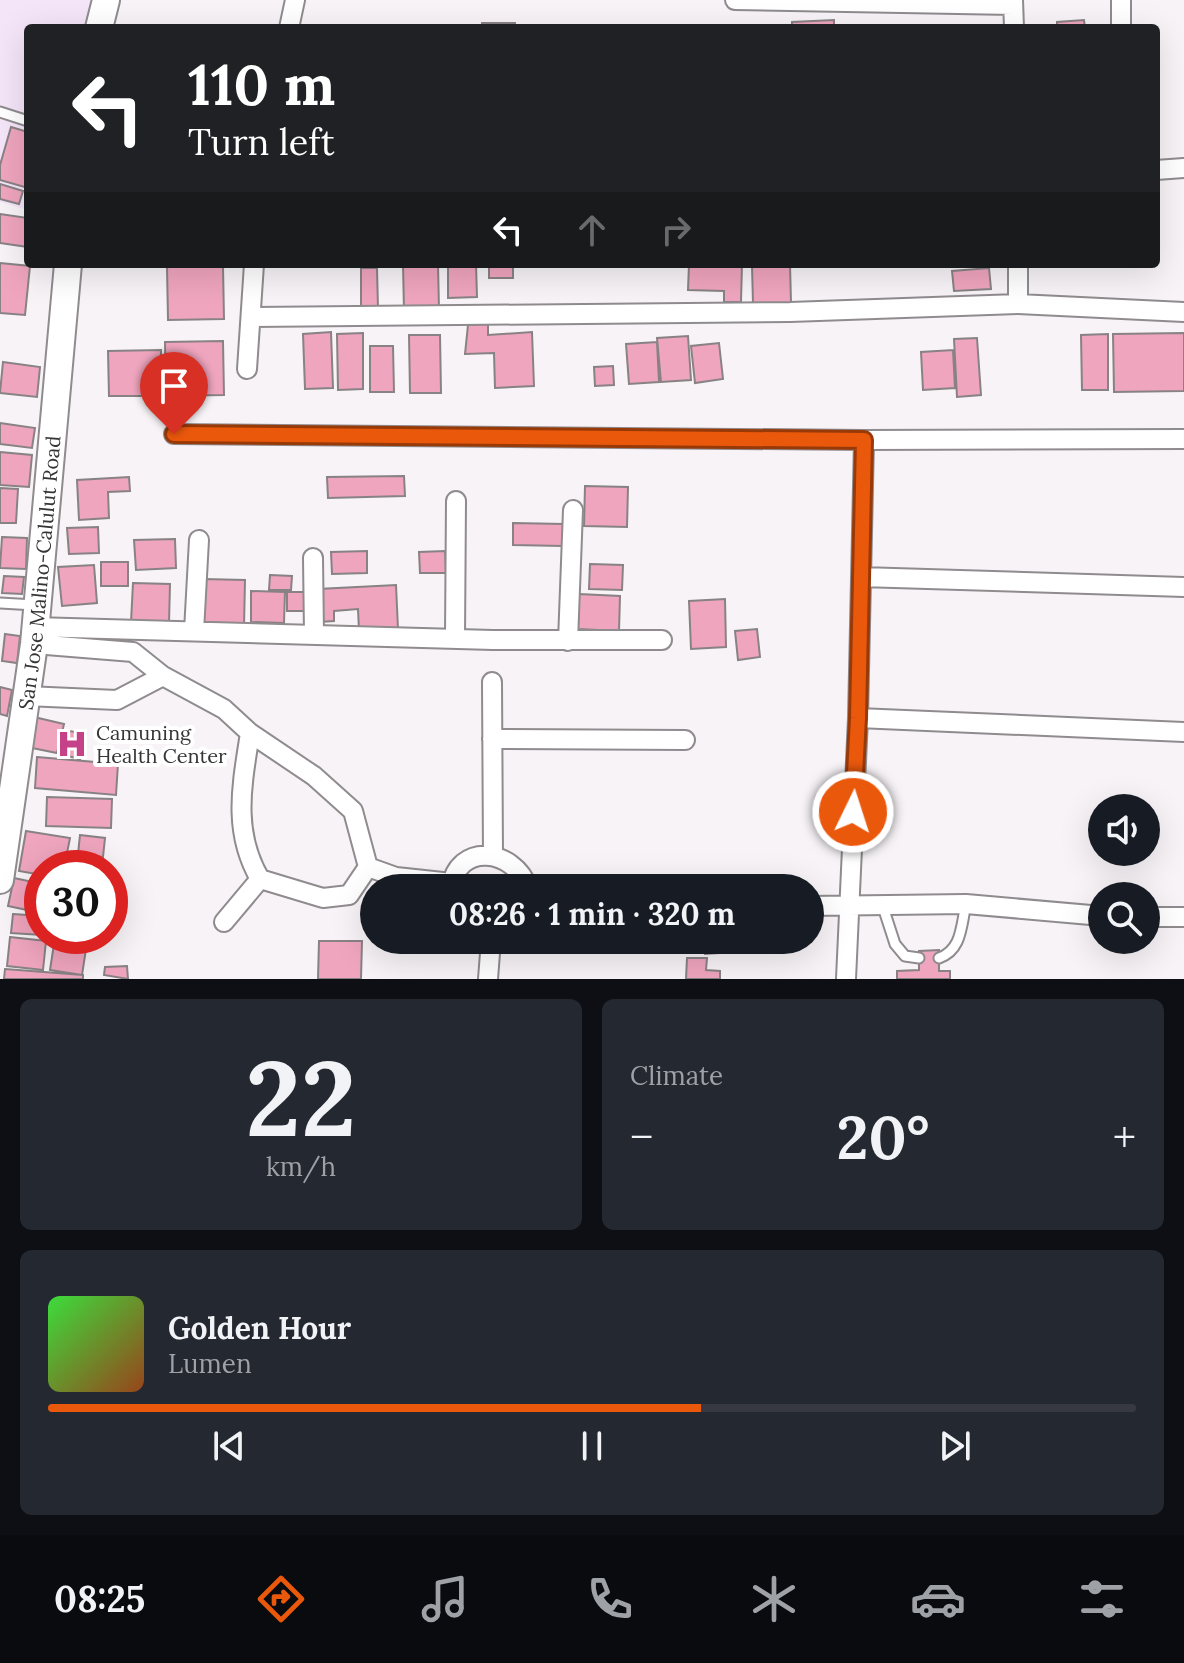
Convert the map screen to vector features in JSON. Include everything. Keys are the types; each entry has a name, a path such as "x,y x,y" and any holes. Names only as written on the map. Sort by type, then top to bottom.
{"main road":[{"path":"100,24 106,0"},
{"name":"San Jose Malino-Calulut Road","path":"0,880 34,625 68,268"}],"street":[{"path":"290,24 295,0"},
{"path":"735,0 1013,2 1014,24"},
{"path":"1121,0 1121,24"},
{"path":"1160,170 1184,168"},
{"path":"247,369 253,317 254,268"},
{"path":"1018,268 1018,304"},
{"path":"253,317 790,312 1018,304 1184,312"},
{"path":"174,434 864,440 1184,439"},
{"path":"846,979 858,718 864,440"},
{"path":"455,637 456,501"},
{"path":"568,641 573,510"},
{"path":"194,631 199,540"},
{"path":"313,558 314,634"},
{"path":"861,577 1184,587"},
{"path":"34,625 568,641 662,640"},
{"path":"34,625 133,652 163,676 224,709 250,733 314,776 353,811 368,867 349,895 323,898 260,879 246,855 239,821 250,733"},
{"path":"26,696 117,700 163,676"},
{"path":"492,682 493,855"},
{"path":"858,718 1184,732"},
{"path":"492,739 685,740"},
{"path":"460,874 471,860 493,855 512,862 523,874"},
{"path":"368,867 388,874"},
{"path":"224,922 260,879"},
{"path":"824,906 966,904 1088,915"},
{"path":"1160,917 1184,917"},
{"path":"488,979 490,954"}],"lane":[{"path":"0,112 24,120"},
{"path":"0,603 34,625"},
{"path":"939,958 951,954 958,943 966,904"},
{"path":"883,907 895,944 905,956 919,958"}],"shaded area":[{"path":"0,0 99,0 94,24 24,24 24,209 0,202"}],"building":[{"path":"834,20 834,24 792,24"},
{"path":"1084,20 1084,24 1057,24"},
{"path":"11,127 24,131 24,187 0,180 0,165"},
{"path":"0,184 23,191 19,204 0,199"},
{"path":"0,214 24,217 24,246 0,243"},
{"path":"0,263 30,268 25,315 0,313"},
{"path":"167,268 223,268 224,319 168,320"},
{"path":"361,268 377,268 378,309 361,309"},
{"path":"403,268 438,268 439,310 404,311"},
{"path":"448,268 476,268 477,297 448,298"},
{"path":"489,268 513,268 513,278 489,278"},
{"path":"689,268 742,268 741,302 724,302 724,291 688,290"},
{"path":"752,268 790,268 791,303 753,304"},
{"path":"989,268 991,289 954,291 952,271"},
{"path":"488,324 488,335 532,332 534,386 495,388 494,353 465,354 468,325"},
{"path":"331,332 333,388 305,389 303,334"},
{"path":"363,333 363,389 338,390 337,334"},
{"path":"1184,333 1184,391 1114,392 1113,334"},
{"path":"1108,334 1108,390 1082,390 1081,335"},
{"path":"409,335 440,335 441,393 410,393"},
{"path":"688,336 691,380 661,382 657,338"},
{"path":"977,338 981,395 957,397 954,339"},
{"path":"223,341 224,395 166,396 165,342"},
{"path":"657,342 659,382 629,384 626,344"},
{"path":"719,343 723,379 695,383 691,346"},
{"path":"370,346 393,346 394,392 370,392"},
{"path":"161,350 161,396 109,396 108,351"},
{"path":"953,350 955,388 923,390 921,352"},
{"path":"3,362 40,367 37,397 0,393"},
{"path":"613,366 614,385 595,386 594,367"},
{"path":"0,423 35,428 32,448 0,444"},
{"path":"0,452 32,455 29,487 0,485"},
{"path":"404,476 405,496 328,498 327,477"},
{"path":"129,477 130,491 108,492 109,518 79,520 77,480"},
{"path":"585,486 628,487 627,527 584,526"},
{"path":"0,488 18,489 16,523 0,523"},
{"path":"513,523 564,524 563,546 513,545"},
{"path":"98,527 99,553 69,554 67,528"},
{"path":"2,537 27,538 26,569 0,568"},
{"path":"175,539 176,568 136,570 134,540"},
{"path":"367,551 367,573 332,574 331,552"},
{"path":"445,551 446,573 420,573 419,552"},
{"path":"101,562 128,562 128,586 101,586"},
{"path":"590,564 623,565 622,590 589,589"},
{"path":"94,565 97,603 62,606 58,567"},
{"path":"270,575 292,576 291,590 269,590"},
{"path":"4,576 24,577 22,594 2,593"},
{"path":"203,579 245,580 244,626 200,625"},
{"path":"133,583 170,584 169,623 131,622"},
{"path":"396,585 398,629 359,631 358,609 334,611 334,621 319,622 318,589"},
{"path":"251,591 285,592 284,623 251,622"},
{"path":"287,592 308,592 308,611 287,611"},
{"path":"579,594 620,596 619,631 578,629"},
{"path":"725,599 726,647 691,649 689,601"},
{"path":"757,629 760,657 738,660 735,631"},
{"path":"5,634 20,636 17,663 2,661"},
{"path":"0,687 12,690 7,716 0,714"},
{"path":"34,717 64,724 57,753 27,747"},
{"name":"Camuning Health Center","path":"64,730 86,734 80,759 59,754"},
{"path":"37,757 118,764 116,795 35,788"},
{"path":"47,797 112,799 111,828 46,826"},
{"path":"26,831 70,838 68,850 24,850 24,872 19,871"},
{"path":"80,835 105,838 104,850 78,850"},
{"path":"14,878 24,880 24,909 8,906"},
{"path":"13,914 24,915 24,934 11,933"},
{"path":"10,937 24,939 24,954 45,954 43,970 7,966"},
{"path":"319,941 360,941 361,979 318,979"},
{"path":"939,950 939,971 950,971 950,979 897,979 897,971 919,970 919,951"},
{"path":"52,954 85,954 82,975 50,970"},
{"path":"687,958 707,958 706,970 720,971 720,979 686,979"},
{"path":"127,966 128,979 104,975 105,967"},
{"path":"5,969 83,975 83,979 4,979"}],"place":[{"name":"Camuning Health Center","path":"72,744"}],"route":[{"path":"174,434 864,440 853,812"}]}
